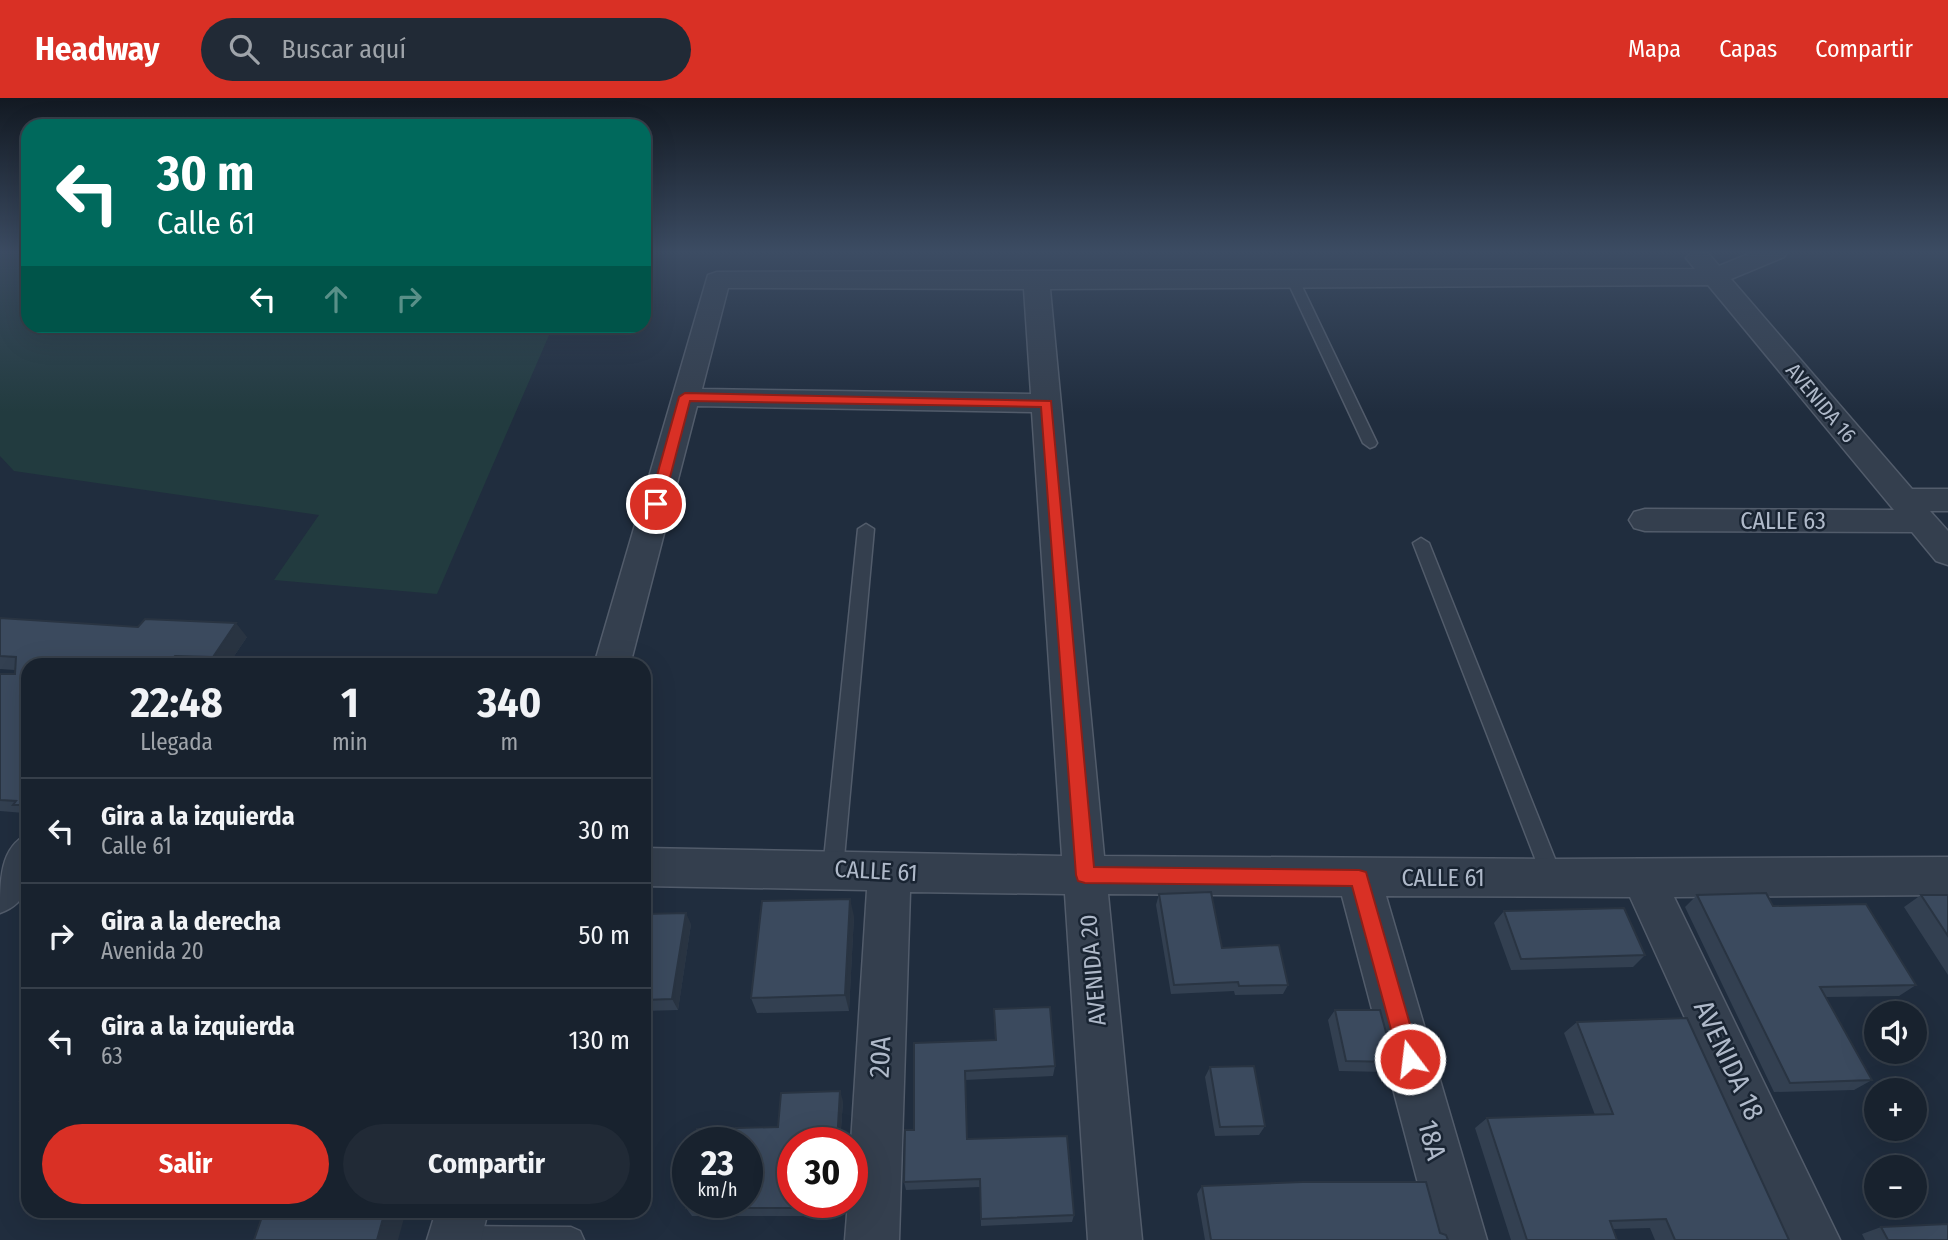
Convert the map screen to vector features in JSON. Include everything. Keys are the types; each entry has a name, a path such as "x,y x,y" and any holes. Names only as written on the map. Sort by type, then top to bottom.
{"street":[{"path":"614,658 710,305"},
{"name":"AVENIDA 20","path":"1038,305 1115,1240"},
{"name":"AVENIDA 16","path":"1738,305 1948,553"},
{"path":"685,397 1047,403"},
{"name":"CALLE 63","path":"1645,520 1912,511 1948,500"},
{"path":"0,850 21,851"},
{"path":"0,894 21,862"},
{"name":"CALLE 61","path":"651,867 833,869 889,873 1644,880 1948,876"},
{"name":"20A","path":"872,1240 889,873"},
{"name":"18A","path":"1359,878 1460,1240"},
{"name":"AVENIDA 18","path":"1644,880 1813,1240"}],"lane":[{"path":"1305,305 1370,443"},
{"path":"833,869 866,528"},
{"path":"1421,542 1553,879"},
{"path":"457,1230 571,1240"}],"green space":[{"path":"0,305 21,305 21,333 550,333 437,594 274,580 319,515 14,471 0,456"}],"building":[{"path":"0,618 138,627 145,619 236,623 213,657 21,658 21,805 13,805 16,801 0,800 0,674 15,674 16,657 0,656"},
{"path":"1211,892 1222,948 1279,945 1288,985 1239,986 1238,982 1174,985 1159,894"},
{"path":"1766,893 1773,906 1866,904 1916,985 1820,987 1871,1078 1790,1083 1697,895"},
{"path":"1921,895 1948,895 1948,936"},
{"path":"850,899 845,995 751,998 762,901"},
{"path":"1624,908 1645,955 1521,959 1504,911"},
{"path":"686,913 672,999 651,1000 651,914"},
{"path":"1050,1007 1055,1066 965,1071 967,1139 1067,1136 1074,1215 981,1219 980,1179 904,1182 905,1130 914,1130 914,1043 996,1040 994,1009"},
{"path":"1335,1010 1380,1010 1394,1062 1346,1061"},
{"path":"1687,1018 1789,1240 1675,1240 1666,1219 1610,1221 1617,1240 1527,1240 1487,1118 1613,1114 1577,1022"},
{"path":"1254,1066 1265,1126 1220,1127 1210,1067"},
{"path":"840,1091 838,1127 778,1127 781,1093"},
{"path":"763,1127 777,1127 777,1208 763,1208"},
{"path":"1302,1182 1426,1182 1440,1233 1446,1235 1448,1240 1211,1240 1202,1186"},
{"path":"262,1218 383,1218 377,1240 254,1240"},
{"path":"1948,1224 1948,1240 1888,1240 1881,1227"}],"route":[{"path":"656,504 685,397 1047,403 1085,875 1359,878 1410,1059"}]}
